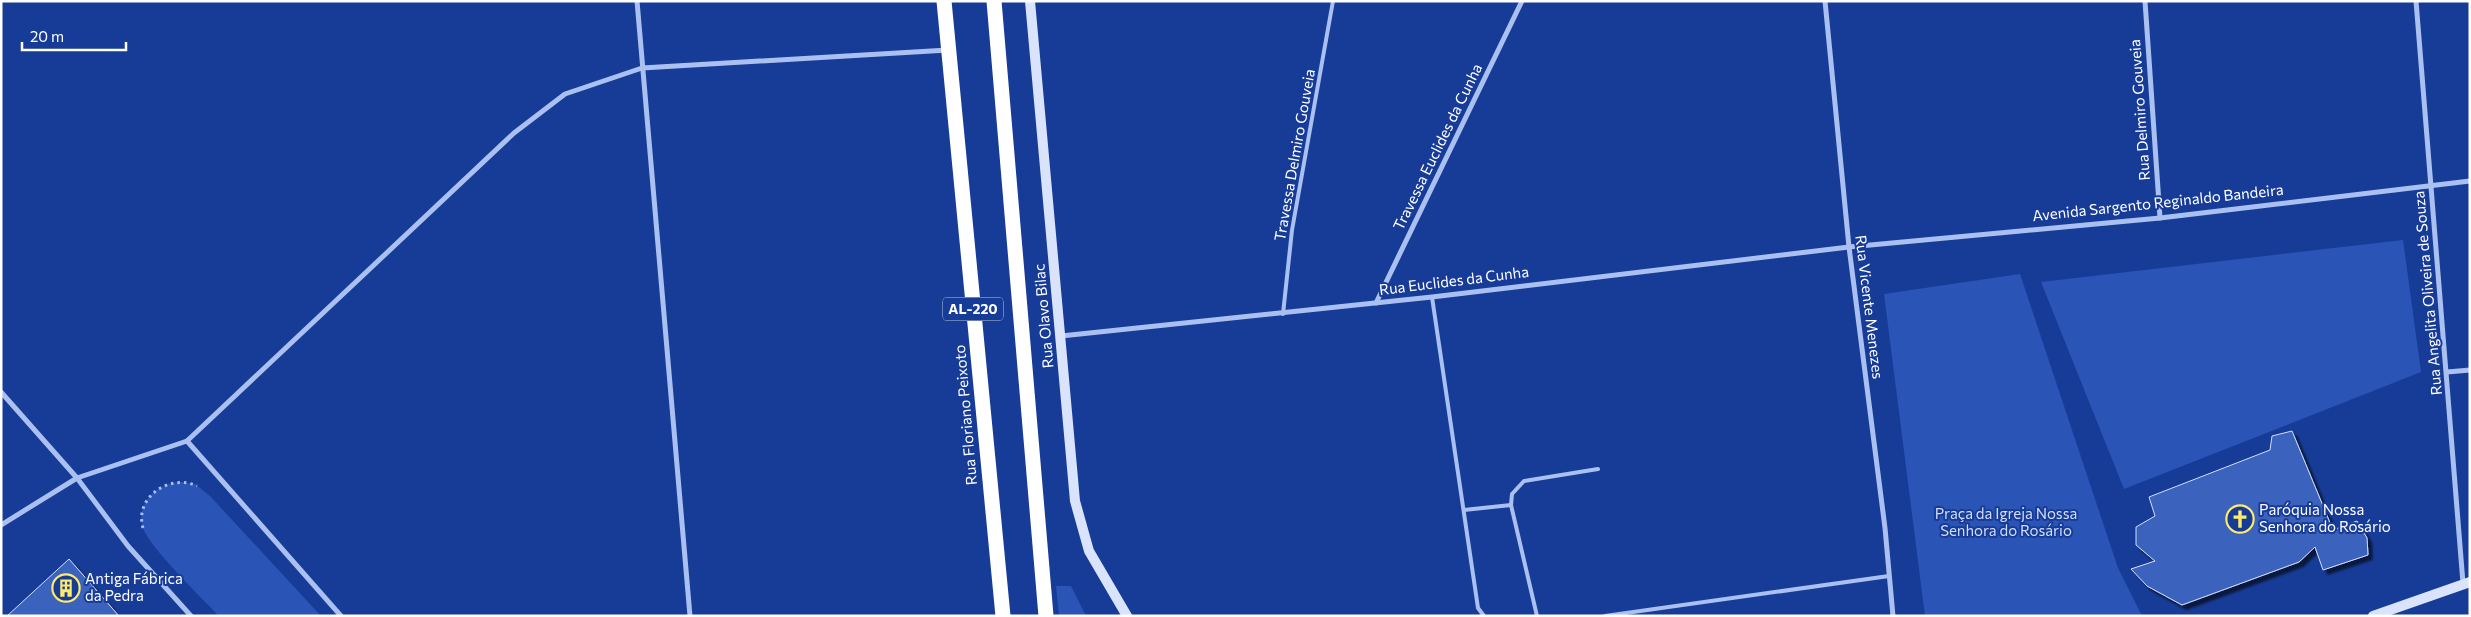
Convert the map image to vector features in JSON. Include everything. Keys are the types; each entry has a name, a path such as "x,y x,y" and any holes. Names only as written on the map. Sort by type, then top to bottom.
{"highway":[{"name":"Rua Floriano Peixoto","path":"944,1 1003,616"},
{"name":"AL-220","path":"994,1 1046,616"}],"street":[{"path":"636,1 690,616"},
{"name":"Rua Olavo Bilac","path":"1030,1 1075,501 1089,551 1127,616"},
{"name":"Travessa Euclides da Cunha","path":"1376,303 1522,1"},
{"name":"Rua Vicente Menezes","path":"1825,1 1849,247 1893,616"},
{"name":"Rua Delmiro Gouveia","path":"2145,1 2160,218"},
{"name":"Rua Angelita Oliveira de Souza","path":"2416,1 2466,583"},
{"path":"1,525 77,478 187,441 514,133 566,94 642,68 948,50"},
{"name":"Avenida Sargento Reginaldo Bandeira","path":"1849,247 2160,218 2431,184 2470,181"},
{"name":"Rua Euclides da Cunha","path":"1061,336 1283,314 1849,247"},
{"path":"2447,372 2470,370"},
{"path":"1,392 77,478 128,546 191,616"},
{"path":"187,441 341,616"},
{"path":"2373,616 2466,583"}],"lane":[{"name":"Travessa Delmiro Gouveia","path":"1283,314 1292,230 1332,1"},
{"path":"1432,297 1478,608 1484,616"},
{"path":"1537,616 1511,505 1512,494 1524,481 1598,469"},
{"path":"1464,510 1511,505"},
{"path":"1605,616 1889,576"}],"path":[{"path":"146,534 142,524 142,513 145,502 152,494 164,486 177,482 190,483 199,487"}],"green space":[{"path":"2403,240 2421,372 2124,489 2041,282"},
{"name":"Praça da Igreja Nossa Senhora do Rosário","path":"2020,274 2118,568 2142,616 1925,616 1884,294"},
{"path":"181,482 195,484 210,496 321,616 219,616 155,548 143,528 141,520 142,511 150,496 164,486"},
{"path":"1056,586 1071,586 1086,616 1059,616"}],"building":[{"name":"Paróquia Nossa Senhora do Rosário","path":"2292,431 2333,530 2357,521 2367,538 2368,555 2323,570 2315,547 2299,562 2182,605 2147,586 2131,569 2155,561 2136,545 2136,527 2155,516 2149,497 2270,450 2272,436"},
{"name":"Antiga Fábrica da Pedra","path":"69,559 119,616 7,616"}],"place":[{"name":"Paróquia Nossa Senhora do Rosário","path":"2240,519"},
{"name":"Antiga Fábrica da Pedra","path":"66,588"}]}
